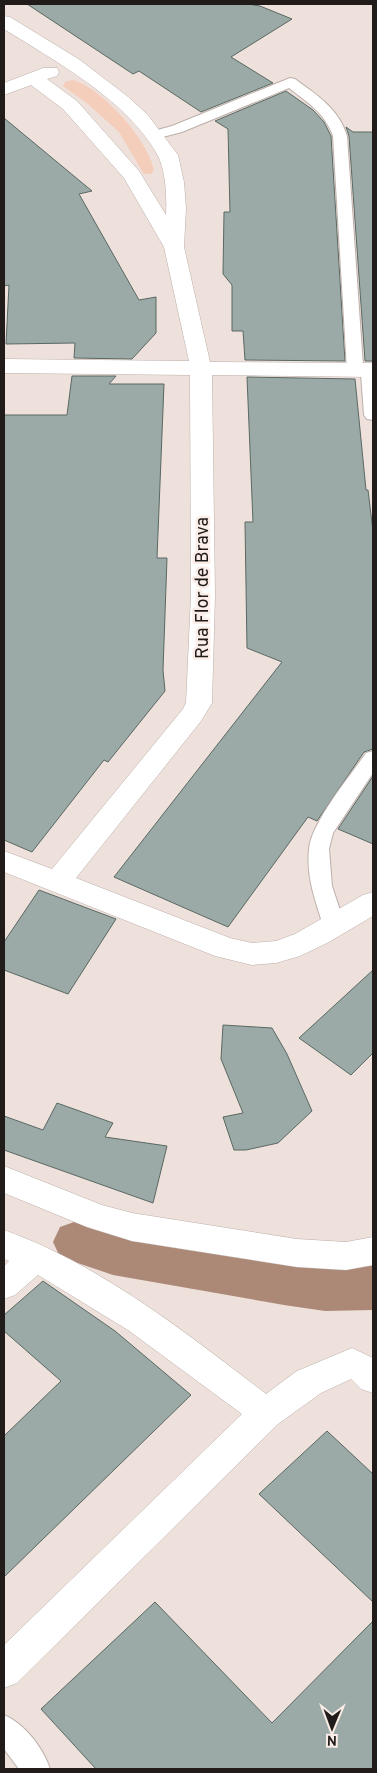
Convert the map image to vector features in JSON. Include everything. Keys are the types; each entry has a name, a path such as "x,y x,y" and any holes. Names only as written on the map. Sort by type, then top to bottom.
{"street":[{"path":"4,21 73,64 120,100 155,135 168,155 174,182 176,208 174,247"},
{"path":"4,89 73,64"},
{"path":"33,78 76,111 132,175 174,247"},
{"name":"Rua Flor de Brava","path":"57,882 192,715 199,703 203,595 201,368 174,247"},
{"path":"4,366 366,370"},
{"path":"4,861 224,948 245,953 264,954 282,951 373,902"},
{"path":"4,1179 98,1217 132,1227 297,1253 346,1256 373,1251"},
{"path":"4,1244 35,1258 145,1324 266,1413"},
{"path":"4,1285 35,1258"},
{"path":"4,1670 266,1413 309,1382 352,1363 369,1369"}],"lane":[{"path":"155,135 177,129 290,82 329,113 338,124 366,370 373,415"},
{"path":"334,924 320,886 319,849 324,832 373,758"},
{"path":"4,1729 18,1743 36,1769"}],"shaded area":[{"path":"73,80 85,85 123,117 150,158 154,170 151,174 144,174 119,132 88,104 63,86 65,82"}],"building":[{"path":"27,4 248,4 260,6 292,19 231,57 273,83 201,112 139,71 133,74"},
{"path":"286,91 313,110 324,122 331,136 345,361 245,360 243,331 232,331 232,285 223,274 224,212 230,212 228,129 215,121"},
{"path":"4,118 92,191 79,194 139,300 156,297 156,333 132,359 74,358 75,343 6,344 9,285 4,286"},
{"path":"346,127 353,132 373,132 373,361 365,361 349,136"},
{"path":"72,376 116,376 109,384 164,384 157,558 167,558 163,670 165,691 108,762 104,760 32,852 4,840 4,415 67,415"},
{"path":"247,377 355,379 366,490 368,490 373,531 373,749 364,752 317,821 308,817 228,927 114,877 282,662 247,648 245,522 253,522"},
{"path":"373,776 373,844 338,829"},
{"path":"39,890 116,919 68,994 4,970 4,942"},
{"path":"373,970 373,1053 351,1075 299,1038"},
{"path":"223,1025 272,1028 287,1054 312,1111 278,1143 246,1150 234,1150 223,1117 243,1113 221,1059"},
{"path":"57,1103 113,1123 105,1137 167,1146 153,1203 4,1150 4,1116 43,1130"},
{"path":"43,1281 115,1331 191,1395 4,1577 4,1436 61,1381 4,1331 4,1315"},
{"path":"327,1431 373,1474 373,1602 259,1494"},
{"path":"155,1602 272,1723 373,1621 373,1769 96,1769 41,1709"}],"waterway":[{"path":"77,1242 113,1254 284,1283 325,1289 373,1288"}]}
